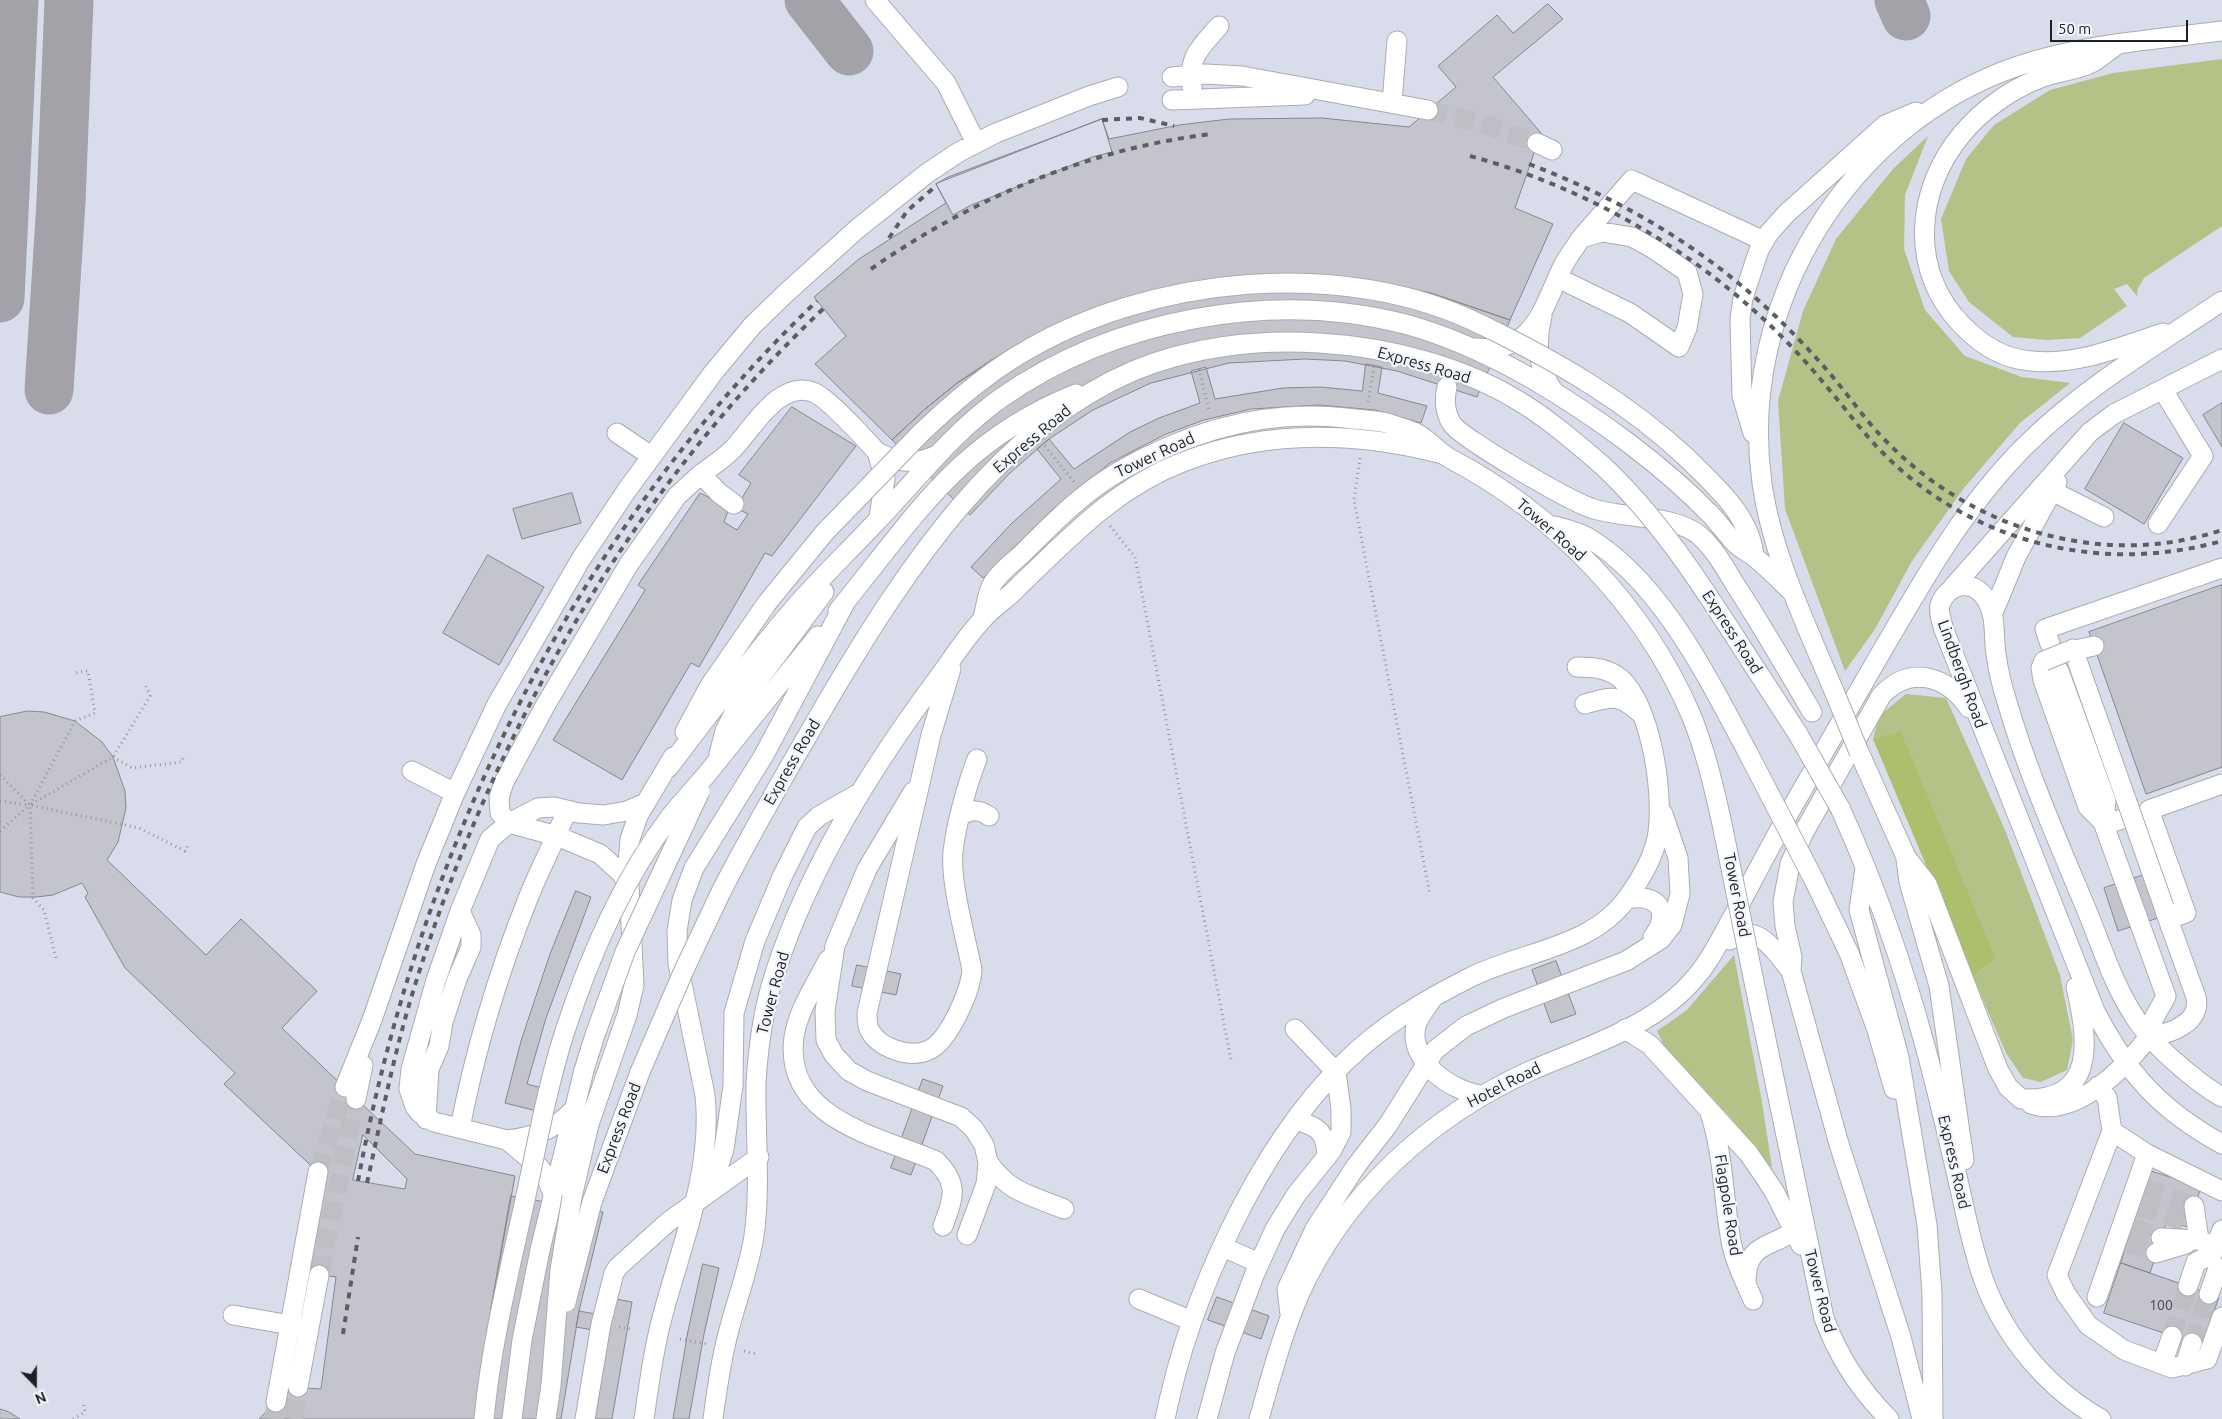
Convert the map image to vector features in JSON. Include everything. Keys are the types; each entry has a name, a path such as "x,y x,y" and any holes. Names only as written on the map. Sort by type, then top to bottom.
{"street":[{"path":"875,0 946,83 976,143"},
{"path":"1181,76 1219,26"},
{"path":"2094,646 2058,655 2041,668 2043,680 2088,807 2104,824 2166,996 2153,1021 2150,1036 2125,1063 2098,1086 2076,1101 2054,1108 2039,1107 2021,1099 2008,1087 1998,1069 1926,884 1906,857 1858,752 1794,593 1768,516 1758,450 1742,396 1740,318 1747,285 1764,241 1786,214 1885,124 1945,100 2018,66 2058,55 2222,31"},
{"path":"1392,102 1396,41"},
{"path":"2117,45 2090,64 2054,73 2012,92 1985,112 1962,134 1939,171 1927,202 1923,233 1928,271 1944,304 1969,333 1991,348 2016,358 2043,362 2087,358 2185,326"},
{"path":"1181,76 1242,76 1428,110"},
{"path":"1181,76 1193,98"},
{"path":"350,1093 410,905 455,793 488,722 547,615 581,559 652,456 713,373 774,304 856,230 910,186 976,143 1031,119 1118,87"},
{"path":"1172,100 1336,94"},
{"path":"1758,450 1759,410 1766,353 1777,314 1802,253 1822,219 1860,171 1907,127 1945,100"},
{"path":"1554,392 1547,383 1540,360 1538,335 1542,315 1565,262 1581,238 1632,180 1764,241"},
{"path":"1558,278 1624,310 1679,347 1687,328 1693,294 1687,272 1632,237 1602,232 1581,238"},
{"path":"512,1419 522,1340 562,1195 589,1124 632,995 634,961 630,888 630,839 633,828 668,768 709,686 767,603 815,544 856,498 926,427 988,374 1033,346 1078,325 1141,303 1206,290 1256,284 1319,285 1387,292 1434,304 1462,315 1571,370 1628,408 1687,458 1735,509 1752,539 1754,556"},
{"name":"Hotel Road","path":"1259,1419 1290,1320 1311,1271 1342,1222 1382,1173 1429,1132 1481,1095 1659,1012 1699,974 1798,796 1941,549 1977,499 2025,446 2058,415 2093,388 2222,301"},
{"path":"668,768 783,621 938,454 989,408 1044,372 1082,354 1123,338 1190,321 1269,311 1339,313 1404,324 1470,348 1505,356 1637,452 1710,514 1738,546 1754,556 1794,593"},
{"path":"1505,356 1542,315"},
{"name":"Express Road","path":"546,1419 568,1294 592,1202 640,1072 684,970 721,892 772,796 856,654 903,580 952,515 988,476 1043,427 1088,394 1135,370 1178,356 1212,349 1262,343 1310,342 1396,354 1445,368 1492,387 1536,412 1602,464 1638,500 1685,560 1798,734 1840,808 1866,868 1898,955 1918,1018 1975,1250 1990,1295 2014,1339 2059,1389 2101,1419"},
{"path":"1953,587 2090,432 2114,414 2222,359"},
{"path":"484,1419 494,1346 507,1279 547,1097 571,1015 597,948 634,874 671,817 846,601 892,540 966,460 1013,424 1050,404 1135,370"},
{"path":"1447,388 1446,409 1453,425 1488,451 1592,508 1680,526 1700,536 1756,616 1812,712"},
{"path":"2158,524 2203,456 2163,390"},
{"path":"630,888 622,874 600,854 557,836 509,824 500,813 498,806 504,782 581,642 629,564 677,496 732,450 776,400 801,391 808,391 822,398 877,452 904,462 922,461 938,454"},
{"name":"Tower Road","path":"983,618 992,585 1044,532 1106,479 1144,457 1181,441 1241,422 1284,416 1327,416 1410,446 1443,454 1508,493 1569,543 1604,579 1632,612 1662,658 1682,695 1699,736 1721,819 1824,1318 1835,1346 1859,1384 1889,1419"},
{"name":"Tower Road","path":"713,1419 725,1348 748,1268 754,1235 758,1157 757,1068 771,987 787,939 811,886 864,790 897,736 983,618 1018,588 1054,550 1098,511 1139,484 1166,469 1231,446 1364,430"},
{"path":"617,434 652,456"},
{"path":"551,1386 559,1278 562,1195 574,1109 602,1013 625,952 687,823 712,767 725,731 741,702 878,520 882,509 885,479 877,452"},
{"path":"1993,613 2016,557 2072,454"},
{"path":"702,474 719,493 734,504"},
{"path":"2052,491 2104,517"},
{"path":"1542,521 1586,537 1635,577 1671,620 1718,696 1850,953 1877,1030 1922,1189"},
{"path":"2150,1036 2175,1030 2193,1016 2197,1008 2196,997 2166,913 2135,811 2045,629 2222,568"},
{"name":"Lindbergh Road","path":"2222,1098 2190,1074 2138,1023 2111,970 2012,721 2000,677 1993,613 1985,597 1974,587 1961,585 1953,587 1940,604 1940,616 1981,726 2095,1012 2125,1063 2142,1084 2191,1125 2222,1144"},
{"path":"644,1419 657,1336 696,1203 708,1114 706,1095 678,964 677,931 682,900 694,868 756,769 846,601"},
{"path":"955,656 931,735 867,1013 868,1027 877,1040 891,1048 917,1053 930,1050 941,1042 951,1027 971,982 972,970 954,873 953,852 977,759"},
{"path":"1290,1320 1287,1289 1315,1230 1336,1195 1388,1125 1435,1050 1466,1026 1504,1008 1626,961 1642,949 1661,939 1672,925 1680,894 1678,858 1661,808 1650,739 1629,689 1620,678 1609,671 1594,667 1576,666"},
{"path":"1927,1412 1838,1144 1791,971 1792,957 1782,902 1790,864 1804,832 1881,696 1889,687 1904,679 1921,677 1938,681 1960,696 1981,726"},
{"path":"1584,704 1614,697 1626,701 1641,715"},
{"path":"412,771 455,793"},
{"path":"922,778 867,869 835,946 804,1007 794,1037 794,1068 808,1098 834,1119 936,1161 945,1171 952,1184 953,1194 943,1226"},
{"path":"2104,824 2135,811 2222,784"},
{"path":"696,1203 719,1165 724,1149 733,1086 732,1029 734,1013 746,966 763,920 807,827 819,816 864,790"},
{"path":"562,1195 539,1167 507,1140 426,1119 415,1107 409,1089 410,1069 422,1024 460,911 486,847 497,832 538,808 554,807 604,815 627,811 646,803"},
{"path":"1165,1419 1197,1303 1223,1247 1266,1165 1296,1120 1336,1072 1386,1027 1434,995 1478,973 1585,934 1601,924 1627,899 1647,866 1657,842 1661,808"},
{"path":"460,1128 473,1071 507,956 528,900 567,810"},
{"path":"962,814 972,810 979,810 989,816"},
{"path":"1906,857 1909,882 1935,967 1942,1001 1975,1250"},
{"name":"Express Road","path":"1866,868 1859,910 1899,1057 1922,1189 1931,1276 1927,1412"},
{"path":"1627,899 1642,896 1654,900 1661,910 1662,920 1642,949"},
{"path":"426,1119 429,1070 439,1046 448,1006 471,947 471,935 460,911"},
{"path":"1710,957 1736,936 1752,934 1769,942 1791,971"},
{"path":"2021,1099 2044,1098 2059,1092 2074,1080 2083,1067 2085,1050 2081,1013 2064,934"},
{"path":"835,946 824,1011 826,1040 834,1055 849,1071 867,1081 961,1117 974,1129 984,1145 988,1162 986,1184 967,1235"},
{"path":"1434,995 1416,1025 1415,1042 1426,1063 1440,1079 1469,1093 1481,1095"},
{"path":"422,1024 435,1018 448,1006"},
{"path":"1207,1419 1225,1353 1259,1264 1275,1229 1296,1195 1327,1157 1341,1132 1341,1109 1336,1072 1295,1029"},
{"path":"1626,1029 1650,1045 1709,1109 1758,1167 1794,1229 1813,1271"},
{"path":"2098,1086 2107,1098 2112,1131 2057,1275 2066,1294 2088,1325 2124,1350 2172,1368 2207,1359 2222,1317"},
{"path":"507,1140 545,1132 565,1119 574,1109"},
{"name":"Flagpole Road","path":"1709,1109 1722,1164 1730,1236 1749,1292 1746,1269 1749,1259 1756,1252 1783,1238 1794,1229"},
{"path":"1296,1120 1312,1125 1322,1133 1326,1142 1327,1157"},
{"path":"2112,1131 2147,1154 2222,1191"},
{"path":"2097,1296 2125,1233 2141,1187 2147,1154"},
{"path":"585,1419 601,1324 614,1273 630,1254 668,1222 758,1157"},
{"path":"988,1162 999,1178 1017,1191 1064,1208"},
{"path":"276,1402 318,1172"},
{"path":"1794,1229 1800,1218 1801,1210"},
{"path":"2159,1246 2208,1241"},
{"path":"2188,1286 2196,1262 2208,1241"},
{"path":"2208,1241 2209,1294"},
{"path":"1223,1247 1259,1264"},
{"path":"298,1387 319,1274"},
{"path":"1139,1299 1192,1321"},
{"path":"233,1315 308,1328"},
{"path":"2162,1364 2172,1336"},
{"path":"2185,1366 2192,1343"}],"path":[{"path":"1374,366 1354,500 1430,895"},
{"path":"1199,369 1210,410"},
{"path":"1043,444 1085,495"},
{"path":"1098,511 1134,557 1231,1060"},
{"path":"59,958 56,958 44,910 33,898 30,805 75,721 95,713 88,672 74,673"},
{"path":"0,831 30,805 113,757 150,696 146,686"},
{"path":"113,757 132,768 182,762 184,754"},
{"path":"0,775 30,805"},
{"path":"0,801 30,805 139,828 185,851 189,843"},
{"path":"680,1339 707,1344"},
{"path":"744,1352 756,1354"},
{"path":"73,1419 85,1412 83,1403"}],"shaded area":[{"path":"0,0 2222,0 2222,1419 0,1419"}],"green space":[{"path":"2222,59 2222,226 2144,278 2138,288 2137,296 2127,284 2114,289 2127,306 2080,338 2048,340 2013,337 1969,302 1949,271 1941,219 1966,159 1994,125 2050,90 2113,73"},
{"path":"1928,136 1905,195 1904,249 1925,310 1965,356 2022,377 2070,383 2020,423 1964,488 1912,561 1875,629 1845,671 1785,509 1778,401 1803,311 1836,239 1893,169"},
{"path":"1906,694 1946,698 2005,830 2060,975 2073,1040 2067,1070 2041,1082 2023,1078 2006,1053 1973,977 1996,958 1901,733 1873,739 1879,716"},
{"path":"1901,732 1996,958 1973,977 1873,739"},
{"path":"1734,955 1762,1102 1772,1168 1730,1117 1665,1048 1657,1031 1687,1010"}],"building":[{"path":"1548,4 1563,19 1493,77 1541,133 1515,208 1553,224 1510,320 1431,293 1350,278 1266,275 1225,278 1143,294 1064,321 1027,339 957,383 892,440 815,364 846,336 814,297 859,259 946,203 936,184 948,177 1102,119 1109,139 1179,125 1229,119 1322,118 1409,127 1456,87 1438,66 1497,15 1513,33"},
{"path":"1102,119 1112,152 1092,157 971,205 953,215 936,184"},
{"path":"1266,275 1350,278 1390,284 1431,293 1510,320 1477,397 1397,371 1345,361 1305,359 1229,363 1151,383 1093,410 1049,439 1010,473 970,515 892,440 957,383 991,360 1064,321 1143,294 1225,278"},
{"path":"1366,364 1382,367 1378,393 1427,406 1421,423 1375,410 1319,405 1251,409 1204,420 1166,434 1110,463 1052,510 983,578 971,567 1011,524 1061,479 1037,449 1049,439 1074,469 1130,432 1159,418 1200,403 1191,371 1206,367 1215,399 1283,388 1320,387 1362,391"},
{"path":"2222,403 2222,447 2203,415"},
{"path":"792,407 856,446 772,556 765,553 699,667 691,663 622,780 553,740 645,590 638,585 700,493 729,508 724,522 737,530 748,514 736,508 751,483 739,475"},
{"path":"2124,423 2183,458 2144,524 2085,489"},
{"path":"572,493 581,523 522,539 513,509"},
{"path":"488,555 544,587 499,665 443,633"},
{"path":"2222,585 2222,767 2146,794 2089,632"},
{"path":"28,711 44,712 75,721 102,742 113,757 125,791 126,808 118,842 107,860 206,955 241,919 317,991 282,1028 415,1154 515,1176 491,1308 477,1419 259,1419 290,1387 321,1389 336,1277 309,1273 323,1177 224,1084 235,1073 125,968 85,897 88,893 82,883 53,895 36,897 19,897 0,892 0,717","holes":["363,1135 407,1179 405,1189 353,1180"]},
{"path":"2144,875 2158,918 2118,931 2104,888"},
{"path":"576,891 591,897 546,1018 527,1084 542,1088 537,1111 505,1103 521,1041 550,954"},
{"path":"1556,961 1576,1014 1551,1023 1532,970"},
{"path":"857,965 901,974 896,995 852,986"},
{"path":"923,1079 943,1086 911,1175 891,1168"},
{"path":"2151,1171 2201,1187 2188,1227 2167,1221 2150,1273 2121,1263"},
{"path":"511,1196 603,1212 579,1311 561,1419 477,1419 491,1308"},
{"path":"2121,1263 2219,1297 2202,1346 2104,1313"},
{"path":"703,1264 719,1268 704,1334 689,1419 673,1419 688,1331"},
{"path":"1217,1297 1269,1316 1261,1339 1208,1320"},
{"path":"616,1299 632,1302 612,1419 595,1419 609,1333 576,1327 579,1311 612,1317"},
{"path":"0,1409 9,1412 20,1419 0,1419"}],"taxiway":[{"path":"0,298 14,0"},
{"path":"49,390 61,202 69,0"},
{"path":"809,0 849,51"},
{"path":"1899,0 1906,16"}],"tunnel":[{"path":"1428,110 1477,122 1537,143"},
{"path":"318,1172 345,1087"},
{"path":"319,1275 356,1099"},
{"path":"2145,1188 2194,1206"},
{"path":"2139,1207 2189,1223"},
{"path":"2132,1227 2161,1238"},
{"path":"2127,1243 2156,1253"},
{"path":"2172,1336 2188,1286"},
{"path":"2192,1343 2209,1294"},
{"path":"294,1419 298,1387"},
{"path":"274,1419 276,1402"}],"railway":[{"path":"1102,120 1140,118 1174,126"},
{"path":"871,269 949,220 1033,180 1121,151 1166,141 1212,134"},
{"path":"1470,156 1546,181 1583,197 1619,215 1687,257 1719,281 1781,335 1882,452 1917,483 1956,509 1997,529 2040,543 2084,552 2130,554 2176,551 2222,541"},
{"path":"1529,164 1591,190 1651,222 1734,279 1769,310 1809,350 1890,445 1924,475 1962,500 2002,520 2044,534 2088,543 2133,545 2178,541 2222,530"},
{"path":"889,238 907,211 936,186"},
{"path":"358,1181 385,1058 421,937 466,819 519,705 581,595 651,490 730,392 817,301"},
{"path":"367,1183 395,1057 416,982 448,888 486,796 529,706 577,619 631,535 690,455 754,380 823,309"},
{"path":"343,1334 358,1237"}]}
